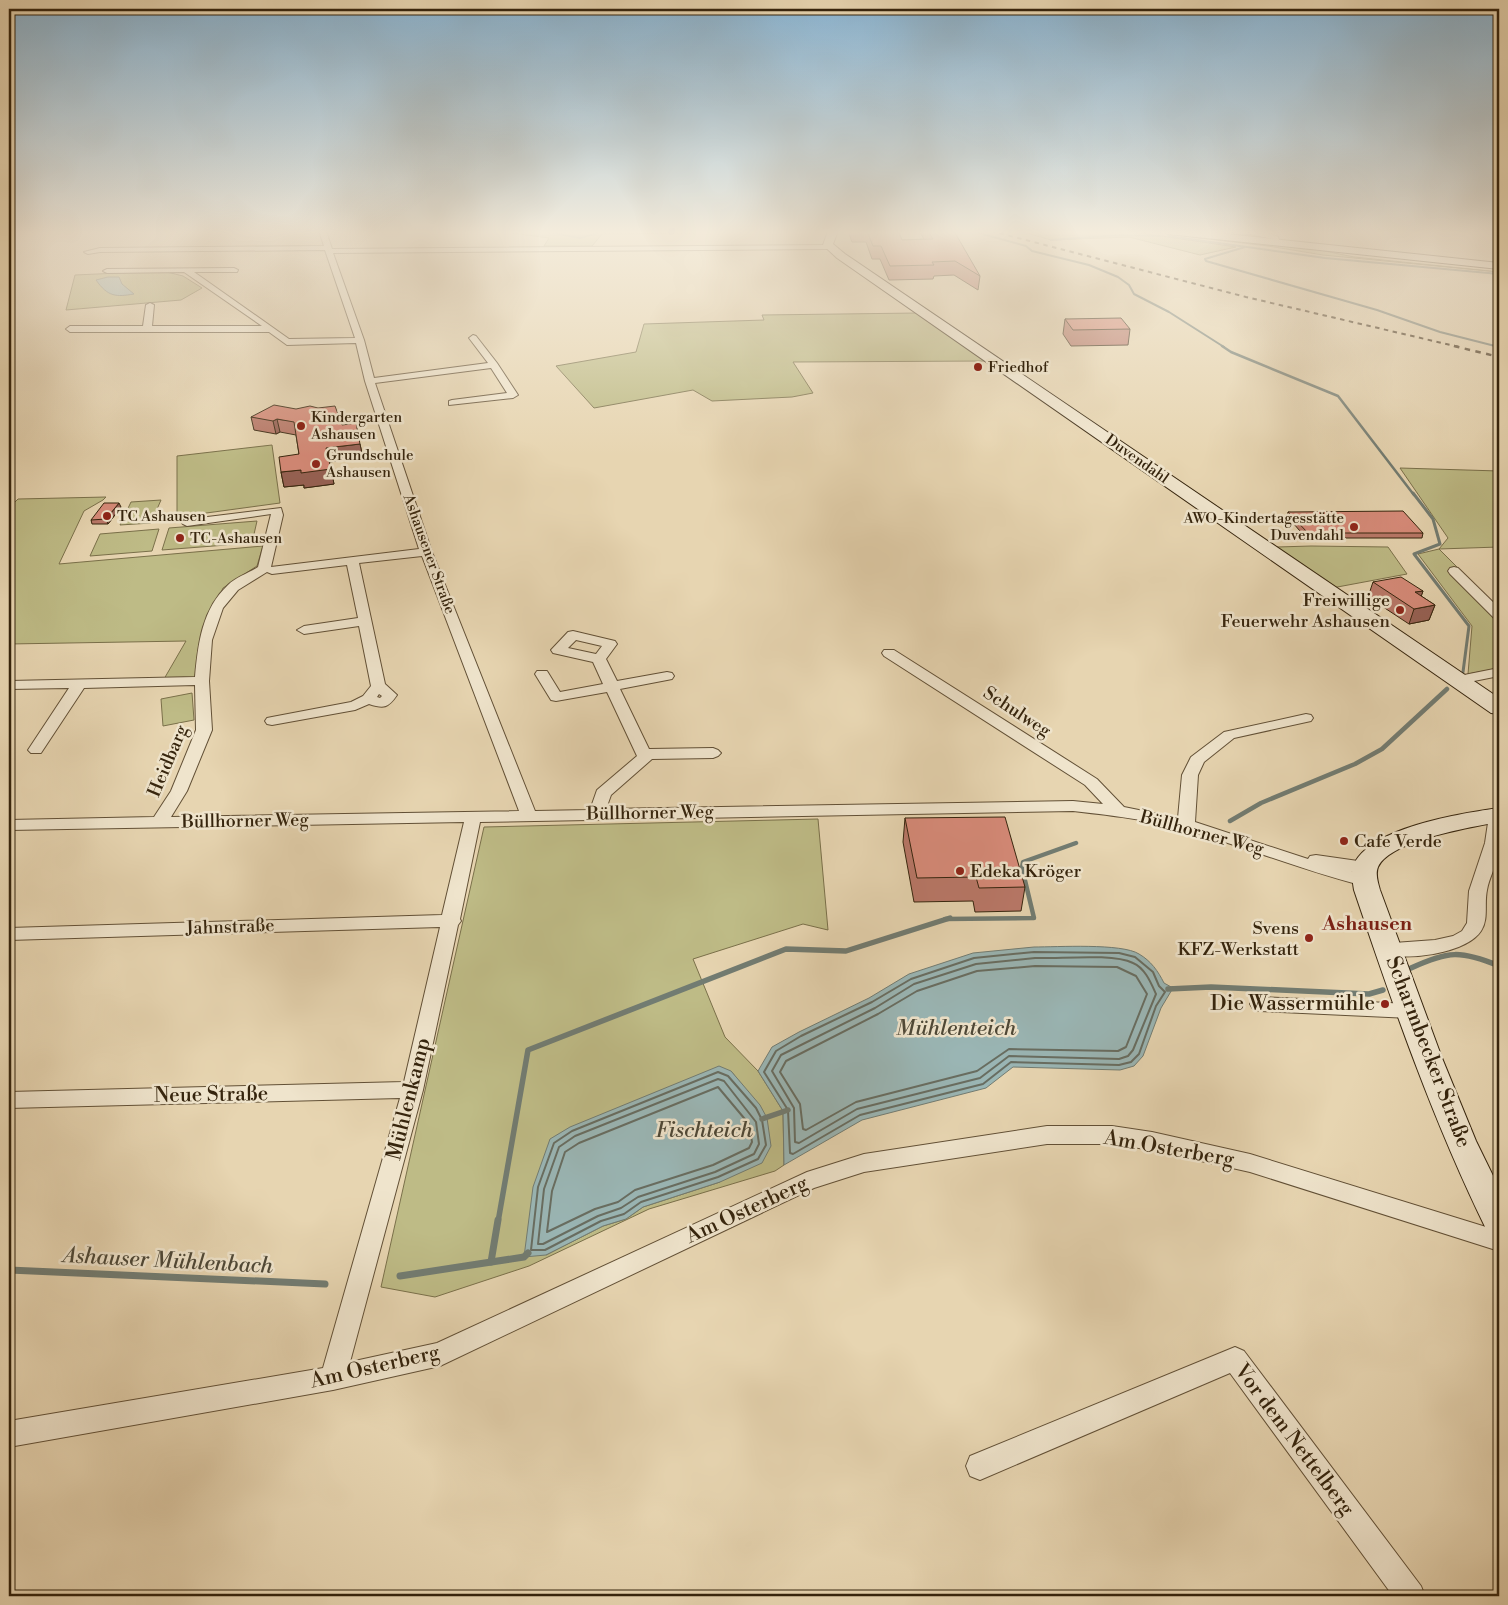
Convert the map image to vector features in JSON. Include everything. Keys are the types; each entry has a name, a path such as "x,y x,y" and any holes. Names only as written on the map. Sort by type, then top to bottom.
{"street":[{"path":"147,329 150,306"},
{"path":"238,306 287,342 360,340"},
{"name":"Ashausener Straße","path":"348,306 426,552 529,815"},
{"name":"Duvendahl","path":"915,306 1499,708"},
{"path":"70,329 271,329"},
{"path":"452,403 513,395 494,365 473,338"},
{"path":"370,380 494,365"},
{"name":"Heidbarg","path":"159,823 178,791 204,730 202,681 204,640 217,608 233,587 264,569 278,515 277,510 187,522"},
{"path":"272,570 426,552"},
{"path":"272,721 354,706 368,699 383,704 390,695 378,686 353,562"},
{"path":"1454,571 1499,615"},
{"path":"304,630 366,621"},
{"name":"Schulweg","path":"889,653 1091,782 1118,811"},
{"path":"598,813 603,793 645,757 599,659"},
{"path":"1459,680 1499,672"},
{"path":"542,674 556,697 667,676"},
{"path":"9,685 202,681"},
{"path":"36,750 79,684"},
{"path":"1186,825 1190,775 1197,760 1229,735 1306,718"},
{"path":"644,754 713,753"},
{"name":"Büllhorner Weg","path":"9,825 1074,806 1118,811 1186,825 1284,856 1312,867 1365,874"},
{"name":"Mühlenkamp","path":"334,1378 413,1090 452,921 473,816"},
{"path":"1365,874 1375,854 1398,840 1452,824 1498,816 1498,829 1477,891 1476,920 1467,938 1409,950 1387,948"},
{"name":"Scharmbecker Straße","path":"1365,874 1387,948 1455,1129 1499,1221"},
{"name":"Jahnstraße","path":"9,934 452,921"},
{"path":"1260,1004 1410,1011"},
{"name":"Neue Straße","path":"9,1100 413,1090"},
{"name":"Am Osterberg","path":"9,1434 334,1378 440,1354 807,1181 864,1163 1047,1135 1112,1135 1152,1141 1250,1163 1499,1241"},
{"name":"Vor dem Nettelberg","path":"980,1466 1235,1359 1411,1596"}],"shaded area":[{"path":"67,306 113,306 66,310"},
{"path":"917,313 986,361 793,362 813,393 792,397 712,401 693,390 594,408 556,366 636,352 644,324 764,320 762,315"},
{"path":"272,445 280,503 177,517 177,456"},
{"path":"1400,468 1499,471 1499,547 1439,549 1448,538"},
{"path":"106,497 84,511 59,564 263,546 257,566 223,588 200,640 197,676 194,679 164,679 186,641 9,644 9,508 18,499"},
{"path":"161,500 151,523 120,525 131,502"},
{"path":"257,521 252,543 162,550 169,528"},
{"path":"159,529 152,551 90,556 100,534"},
{"path":"1277,547 1388,547 1407,574 1332,588"},
{"path":"1439,549 1460,570 1449,571 1499,619 1499,668 1468,674 1472,626 1418,554"},
{"path":"192,693 194,720 163,726 161,699"},
{"path":"818,819 828,930 803,924 693,959 725,1037 758,1071 783,1111 784,1165 775,1171 649,1209 529,1266 435,1297 381,1287 484,827","holes":["731,1071 745,1089 720,1182 643,1207 626,1219 603,1226 546,1255"]}],"water":[{"name":"Mühlenteich","path":"1089,946 1119,948 1131,951 1139,954 1151,963 1164,983 1173,988 1161,1008 1143,1056 1134,1066 1120,1070 1013,1067 986,1088 862,1120 784,1165 783,1111 758,1071 772,1047 869,998 909,974 973,953 1034,947"},
{"name":"Fischteich","path":"719,1066 731,1071 760,1105 767,1118 771,1146 762,1163 720,1182 643,1207 626,1219 603,1226 546,1255 524,1257 533,1187 550,1139 570,1127"}],"building":[{"path":"1121,318 1130,329 1073,330 1065,319"},
{"path":"274,405 296,409 310,406 318,408 335,406 342,425 356,423 360,444 326,448 331,469 301,473 301,470 281,472 279,457 299,454 294,422 251,417"},
{"path":"104,503 119,503 106,519 91,520"},
{"name":"AWO-Kindertagesstätte Duvendahl","path":"1403,511 1423,533 1308,533 1288,512"},
{"path":"1401,577 1423,591 1415,592 1435,605 1414,609 1373,582"},
{"path":"1005,817 1025,887 979,888 976,877 917,878 905,818"}],"waterway":[{"path":"1157,306 1224,347"},
{"name":"Ashauser Mühlenbach","path":"1363,306 1440,332 1499,347 1496,346"},
{"path":"1222,346 1231,352 1338,396 1414,495"},
{"path":"1413,493 1433,519 1440,544 1414,554 1469,626 1463,672"},
{"path":"1230,821 1261,803 1355,764 1382,749 1447,689"},
{"path":"947,919 1034,918 1022,868 1023,862 1076,843"},
{"path":"498,1222 528,1050 786,949 846,951 947,919"},
{"name":"Ashauser Mühlenbach","path":"1411,968 1435,958 1455,955 1474,957 1499,966"},
{"name":"Ashauser Mühlenbach","path":"1168,989 1211,987 1369,994 1383,990"},
{"name":"Ashauser Mühlenbach","path":"762,1119 788,1110"},
{"path":"491,1262 498,1220"},
{"name":"Ashauser Mühlenbach","path":"400,1276 524,1257 528,1253"},
{"name":"Ashauser Mühlenbach","path":"9,1270 325,1284"}],"railway":[{"path":"1284,306 1459,347"},
{"path":"1454,346 1499,357"}],"place":[{"name":"Friedhof","path":"978,367"},
{"name":"Kindergarten Ashausen","path":"301,426"},
{"name":"Grundschule Ashausen","path":"316,464"},
{"name":"TC Ashausen","path":"107,516"},
{"name":"AWO-Kindertagesstätte Duvendahl","path":"1354,527"},
{"name":"TC-Ashausen","path":"180,538"},
{"name":"Freiwillige Feuerwehr Ashausen","path":"1400,610"},
{"name":"Cafe Verde","path":"1344,841"},
{"name":"Edeka Kröger","path":"960,871"},
{"name":"Svens KFZ-Werkstatt","path":"1309,938"},
{"name":"Die Wassermühle","path":"1385,1004"}],"district":[{"name":"Ashausen","path":"1367,924"}]}
